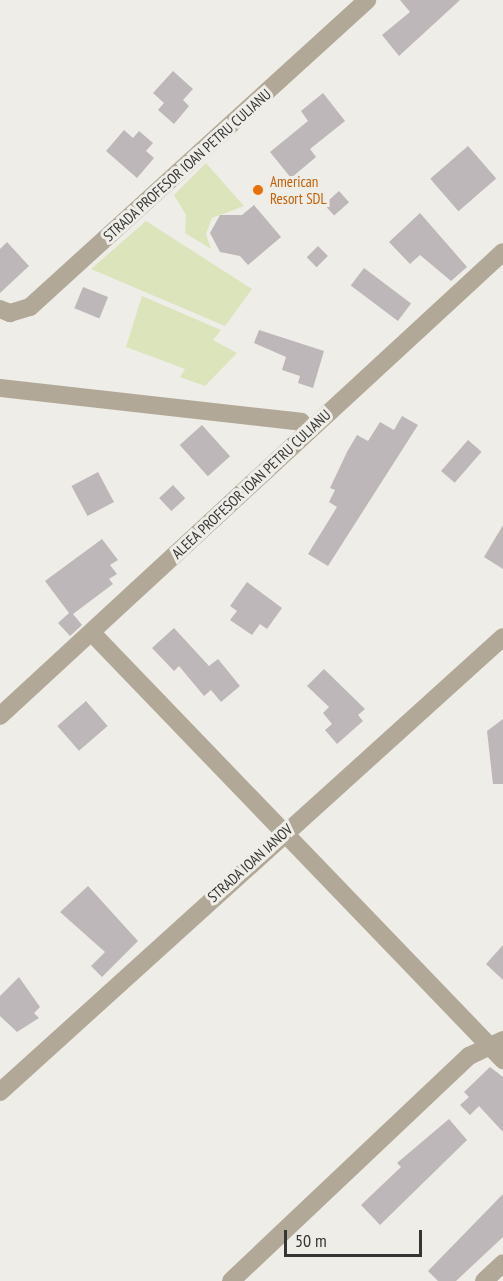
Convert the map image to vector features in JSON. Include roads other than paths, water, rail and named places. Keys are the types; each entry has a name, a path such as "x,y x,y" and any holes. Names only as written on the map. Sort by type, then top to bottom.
{"street":[{"name":"STRADA PROFESOR IOAN PETRU CULIANU","path":"0,309 10,313 30,307 367,0"},
{"name":"ALEEA PROFESOR IOAN PETRU CULIANU","path":"0,716 503,252"},
{"path":"0,388 301,422 308,431"},
{"path":"92,633 284,833 500,1050"},
{"name":"STRADA IOAN IANOV","path":"0,1092 503,637"},
{"path":"231,1281 469,1056 500,1050"},
{"path":"484,1281 503,1263"}],"place":[{"name":"American Resort SDL","path":"258,190"}]}
